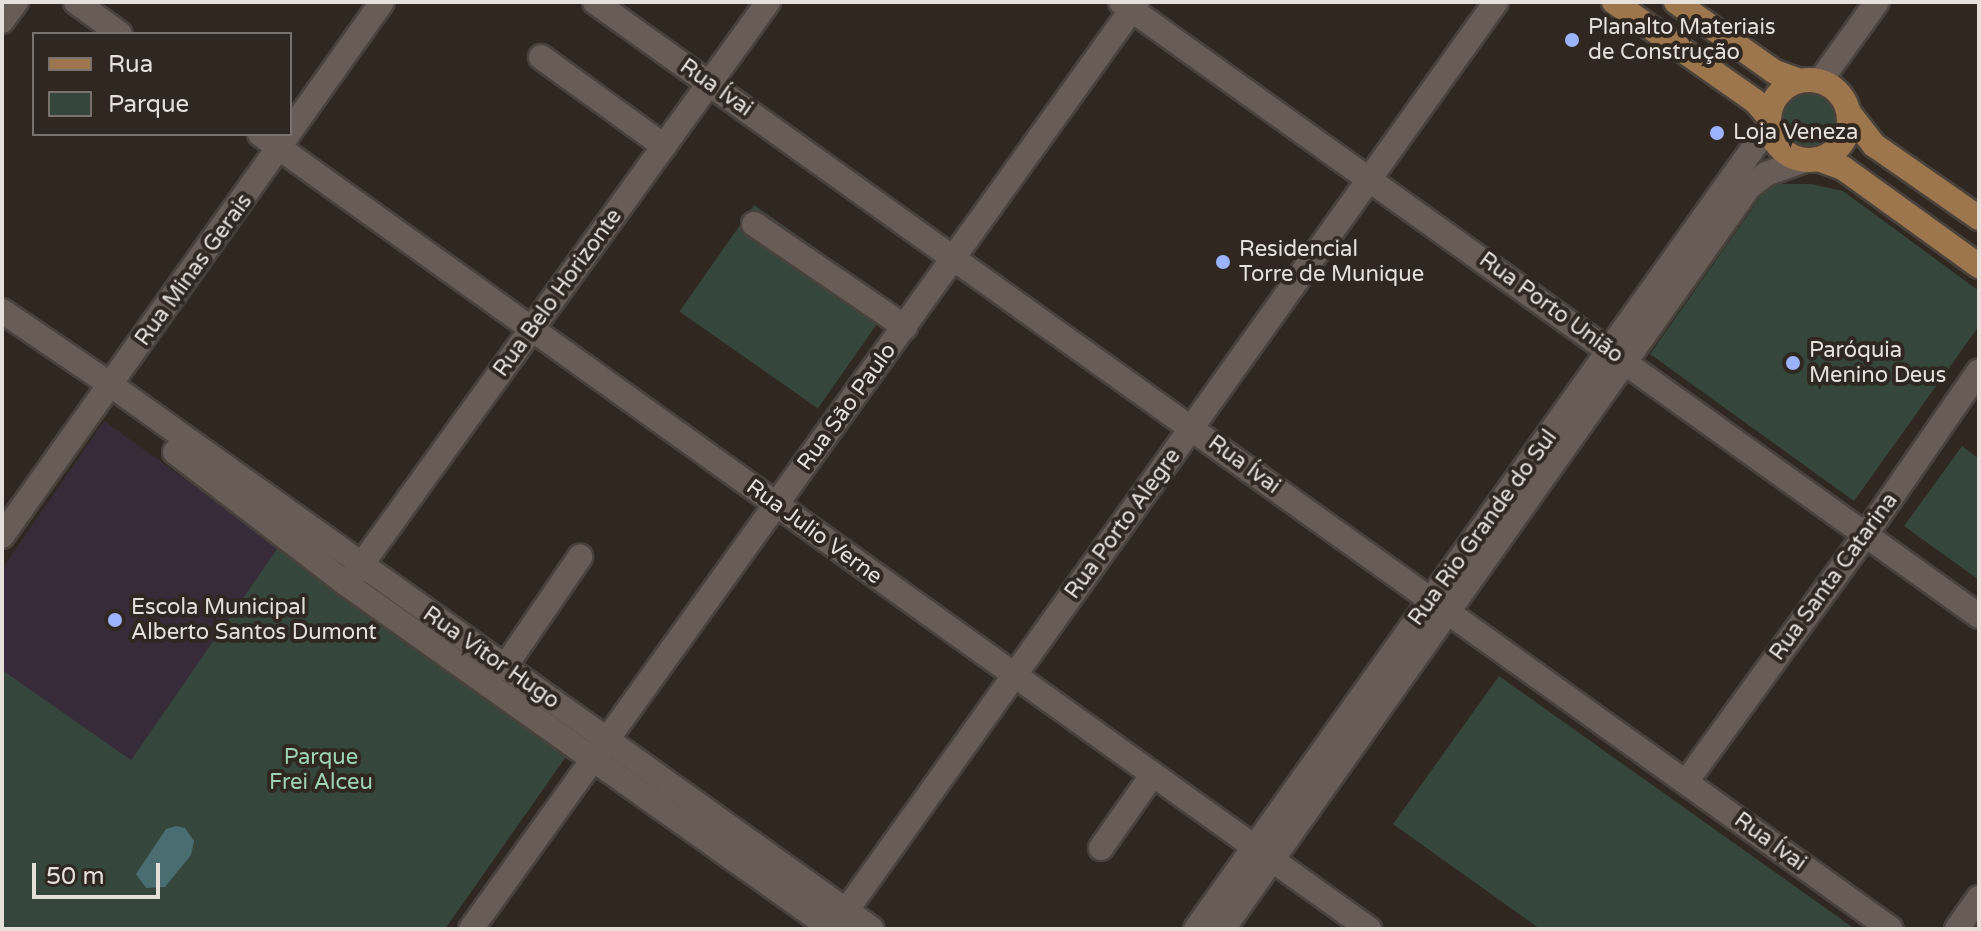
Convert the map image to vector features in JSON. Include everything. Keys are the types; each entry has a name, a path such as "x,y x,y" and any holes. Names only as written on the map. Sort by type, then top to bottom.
{"main road":[{"path":"1614,2 1755,101 1769,121 1780,148 1843,168 1979,266"},
{"path":"1676,2 1775,72 1839,93 1849,113 1874,145 1979,218"},
{"path":"1769,121 1781,91 1808,81"},
{"path":"1812,160 1830,155 1845,138 1849,113"}],"street":[{"path":"2,21 16,2"},
{"path":"76,2 117,32"},
{"name":"Rua Minas Gerais","path":"292,132 382,2"},
{"name":"Rua Ívai","path":"595,2 1891,929"},
{"name":"Rua Belo Horizonte","path":"354,576 768,2"},
{"name":"Rua Porto Alegre","path":"837,923 1496,2"},
{"path":"1808,81 1877,2"},
{"name":"Rua Porto União","path":"1130,4 1979,616"},
{"name":"Rua São Paulo","path":"471,929 905,327 1130,4"},
{"path":"541,57 664,146"},
{"name":"Rua Rio Grande do Sul","path":"1618,356 1769,121"},
{"name":"Rua Julio Verne","path":"263,136 1369,929"},
{"name":"Rua Minas Gerais","path":"2,536 102,385 289,136"},
{"name":"Rua Rio Grande do Sul","path":"1223,929 1264,854 1618,356 1749,187 1766,174 1812,160"},
{"path":"754,224 905,327"},
{"name":"Rua Vitor Hugo","path":"2,311 354,576 837,923 872,929"},
{"name":"Rua Santa Catarina","path":"1686,782 1866,534 1979,371"},
{"path":"504,668 580,557"},
{"name":"Rua Vitor Hugo","path":"354,576 504,668 601,751"},
{"path":"1101,848 1153,774"},
{"name":"Rua Rio Grande do Sul","path":"1196,929 1264,854"},
{"path":"1957,929 1979,898"}],"shaded area":[{"name":"Escola Municipal Alberto Santos Dumont","path":"104,421 279,546 131,760 2,672 2,569"}],"green space":[{"path":"1809,91 1830,99 1838,120 1830,141 1809,149 1788,141 1780,120 1788,99"},
{"path":"1778,184 1811,184 1843,191 1979,291 1979,326 1854,501 1650,354 1766,189"},
{"path":"754,205 892,302 818,408 679,311"},
{"path":"1962,446 1979,459 1979,580 1904,526"},
{"name":"Parque Frei Alceu","path":"279,546 570,751 445,929 2,929 2,670 131,760"},
{"path":"1499,676 1855,929 1540,929 1393,824"}],"water":[{"path":"176,826 185,828 194,841 191,855 165,887 146,888 136,874 166,829"}],"place":[{"name":"Planalto Materiais de Construção","path":"1572,40"},
{"name":"Loja Veneza","path":"1717,133"},
{"name":"Residencial Torre de Munique","path":"1223,262"},
{"name":"Paróquia Menino Deus","path":"1793,363"},
{"name":"Escola Municipal Alberto Santos Dumont","path":"115,620"}]}
